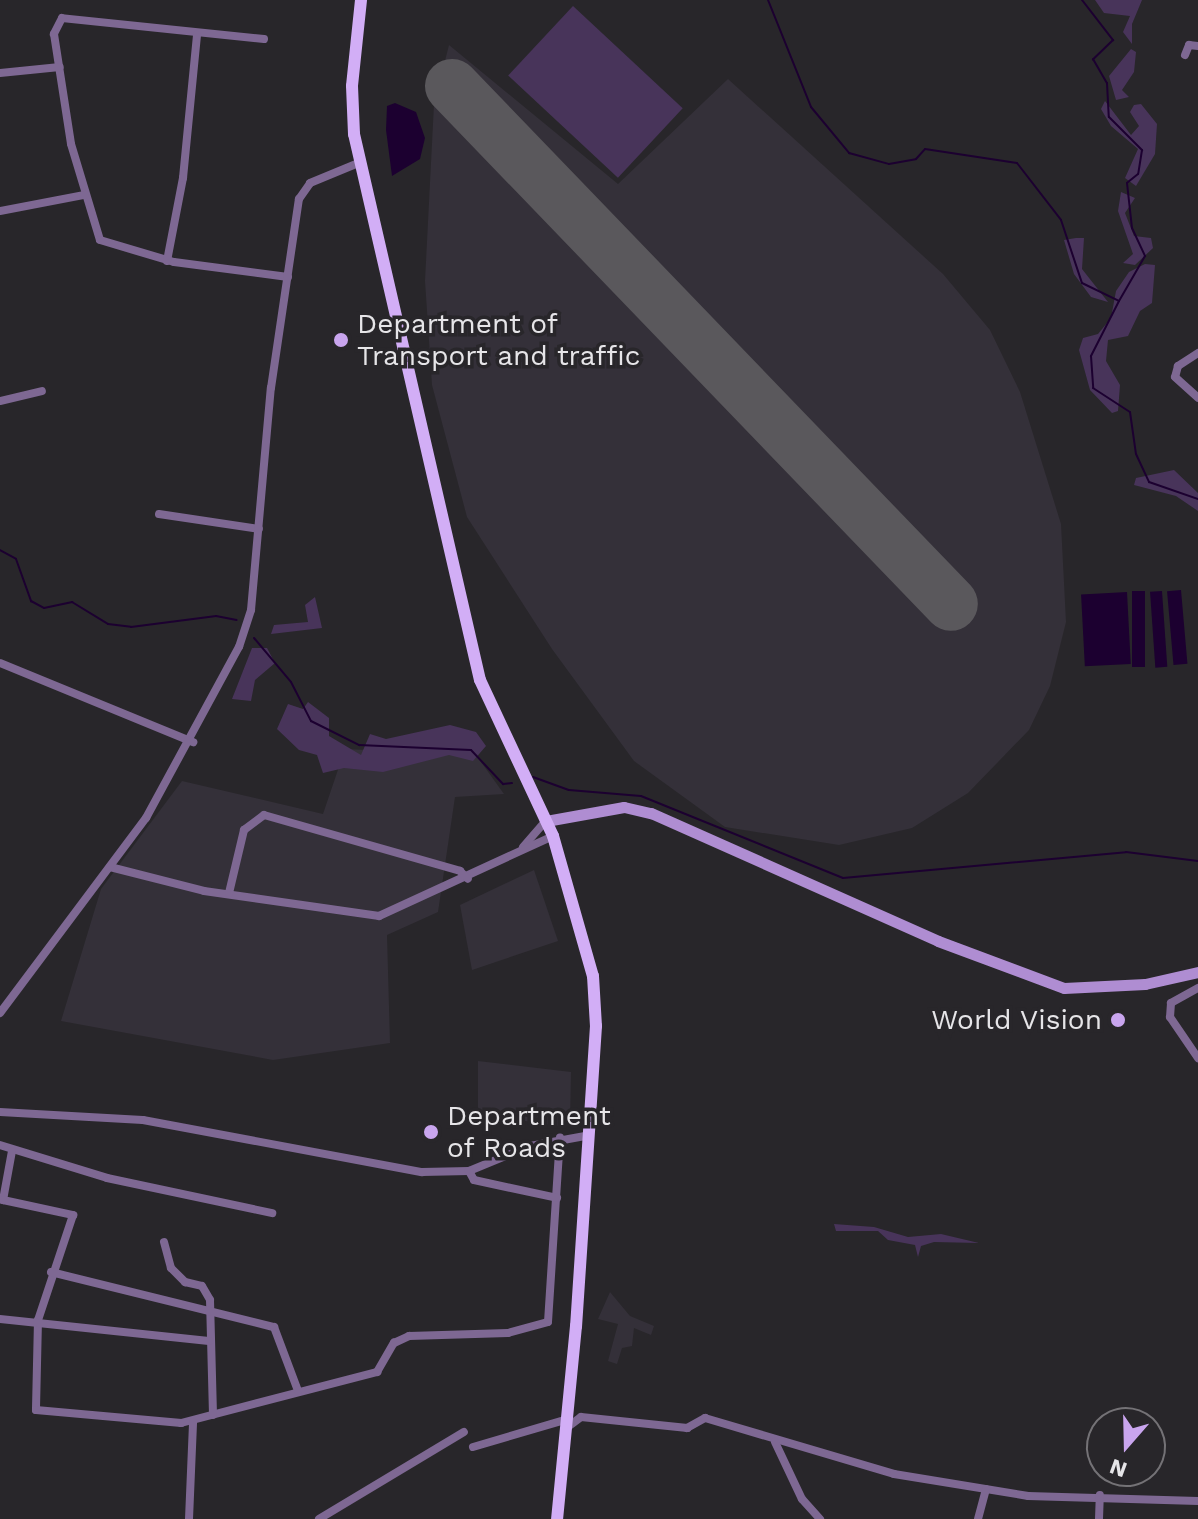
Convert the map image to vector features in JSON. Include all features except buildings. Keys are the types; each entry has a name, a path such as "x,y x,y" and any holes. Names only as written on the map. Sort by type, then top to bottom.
{"main road":[{"path":"361,0 352,86 361,162 480,680 553,836 593,976 596,1026 585,1136 576,1326 557,1519"},
{"path":"546,821 624,807 651,813 952,947 1064,988 1145,984 1198,972"},
{"path":"553,836 573,816"}],"street":[{"path":"264,39 197,35 154,23 62,18 54,34 84,195 100,240 167,261 288,277"},
{"path":"167,261 183,178 197,35"},
{"path":"1185,55 1189,45 1198,46"},
{"path":"0,73 60,67"},
{"path":"0,1013 110,867 193,742 251,610 271,388 303,190 361,162"},
{"path":"0,211 84,195"},
{"path":"1198,353 1178,366 1175,377 1198,398"},
{"path":"0,401 42,391"},
{"path":"159,514 259,529"},
{"path":"0,663 193,742"},
{"path":"229,893 244,830 264,815 460,871 468,879"},
{"path":"523,848 546,821"},
{"path":"110,867 130,877 379,916 468,879 523,848 553,836"},
{"path":"1198,988 1171,1003 1170,1017 1198,1058"},
{"path":"0,1112 143,1120 422,1172 469,1171 560,1137 585,1136"},
{"path":"12,1151 3,1200 73,1215 51,1272 38,1320 36,1410 193,1422 377,1372 394,1343 409,1336 508,1333 548,1322 560,1137"},
{"path":"0,1145 12,1151 272,1213"},
{"path":"469,1171 474,1180 557,1198"},
{"path":"164,1242 171,1268 185,1282 202,1286 210,1310 213,1415"},
{"path":"51,1272 274,1327 298,1391"},
{"path":"0,1319 38,1320 209,1341"},
{"path":"473,1447 565,1424 581,1417 687,1428 705,1418 775,1442 894,1474 1041,1497 1100,1495 1198,1501"},
{"path":"189,1519 193,1422"},
{"path":"319,1519 464,1432"},
{"path":"775,1442 802,1499 820,1519"},
{"path":"978,1519 986,1489"},
{"path":"1099,1519 1100,1495"}],"shaded area":[{"path":"1095,0 1142,0 1132,24 1132,44 1123,32 1130,16 1104,13"},
{"path":"573,6 683,108 618,178 508,75"},
{"path":"449,45 618,184 728,79 943,274 990,330 1020,392 1061,524 1066,622 1050,686 1029,730 968,793 912,828 839,845 725,827 634,761 552,649 467,517 432,385 425,281 434,104"},
{"path":"1131,49 1136,52 1134,72 1122,90 1129,97 1116,100 1109,76"},
{"path":"1105,101 1131,135 1139,126 1130,112 1134,105 1141,104 1157,124 1155,154 1136,186 1125,178 1138,149 1111,126 1101,109"},
{"path":"395,103 416,112 425,138 420,159 392,176 386,130 387,106"},
{"path":"1121,192 1135,198 1125,213 1134,236 1151,238 1153,248 1135,265 1123,263 1133,254 1118,211"},
{"path":"1084,238 1082,269 1108,302 1091,297 1074,274 1064,240"},
{"path":"1145,264 1155,265 1152,303 1140,311 1128,336 1108,340 1106,361 1120,385 1118,411 1112,413 1090,390 1079,350 1083,338 1098,334 1111,318 1116,291 1129,272"},
{"path":"1174,470 1198,493 1198,511 1176,496 1134,485 1136,478"},
{"path":"1181,590 1187,664 1174,665 1167,591"},
{"path":"1132,591 1145,591 1145,667 1132,667"},
{"path":"1162,591 1167,667 1155,668 1150,592"},
{"path":"1127,592 1131,664 1085,666 1081,594"},
{"path":"315,597 322,628 271,634 274,625 308,622 305,605"},
{"path":"252,648 267,648 275,663 255,680 251,701 232,699"},
{"path":"308,702 329,718 329,736 361,755 370,734 386,739 450,725 476,732 486,746 473,761 449,755 383,772 344,768 323,773 317,755 299,750 277,729 288,704 303,709"},
{"path":"345,749 476,755 504,794 455,797 438,912 387,935 390,1043 273,1060 61,1021 101,889 182,781 323,814"},
{"path":"534,870 558,941 472,970 460,905"},
{"path":"478,1061 571,1072 570,1121 566,1127 478,1114"},
{"path":"834,1224 874,1227 908,1237 941,1234 979,1243 934,1242 921,1246 918,1257 915,1245 888,1240 878,1231 836,1231"},
{"path":"610,1292 630,1316 654,1326 651,1335 634,1328 632,1346 622,1348 617,1364 608,1361 618,1324 598,1319"}],"waterway":[{"path":"768,0 811,107 849,153 889,164 916,159 925,149 1017,163 1061,220 1082,283 1119,301 1091,356 1093,388 1130,412 1136,454 1149,482 1198,499"},
{"path":"1082,0 1113,40 1093,59 1107,83 1109,117 1142,150 1138,174 1127,183 1132,228 1145,256 1119,301"},
{"path":"0,550 16,559 31,601 44,608 72,602 108,624 131,627 216,616 237,620"},
{"path":"254,638 291,682 311,721 359,745 471,750 503,784 512,783"},
{"path":"533,777 569,790 641,796 843,878 1126,852 1198,861"}],"runway":[{"path":"452,86 951,604"}],"place":[{"name":"Department of Transport and traffic","path":"341,340"},
{"name":"World Vision","path":"1118,1020"},
{"name":"Department of Roads","path":"431,1132"}]}
